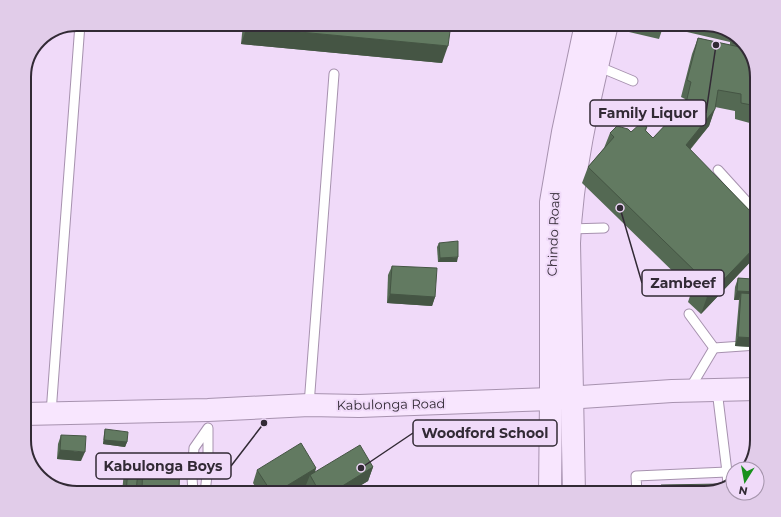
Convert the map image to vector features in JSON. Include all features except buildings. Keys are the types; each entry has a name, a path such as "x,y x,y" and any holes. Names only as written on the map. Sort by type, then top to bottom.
{"main road":[{"name":"Chindo Road","path":"561,399 560,229 571,202 582,134 588,65 586,31"},
{"name":"Chindo Road","path":"588,65 604,31"},
{"name":"Kabulonga Road","path":"31,414 208,419 309,405 359,406 561,399 688,391 750,389"},
{"path":"551,486 561,399"},
{"path":"561,399 573,486"}],"lane":[{"path":"52,414 79,31"},
{"path":"588,65 633,81"},
{"path":"309,405 334,74"},
{"path":"718,170 750,205"},
{"path":"560,229 604,228"},
{"path":"689,314 714,348"},
{"path":"714,348 750,345"},
{"path":"688,391 714,348"},
{"path":"717,390 726,461"},
{"path":"192,486 194,448 201,437 208,419"},
{"path":"206,486 208,466 208,419"},
{"path":"637,486 636,476 725,472"}],"place":[{"name":"Family Liquor","path":"716,45"},
{"name":"Zambeef","path":"620,208"},
{"name":"Kabulonga Boys","path":"264,423"},
{"name":"Woodford School","path":"361,468"}]}
